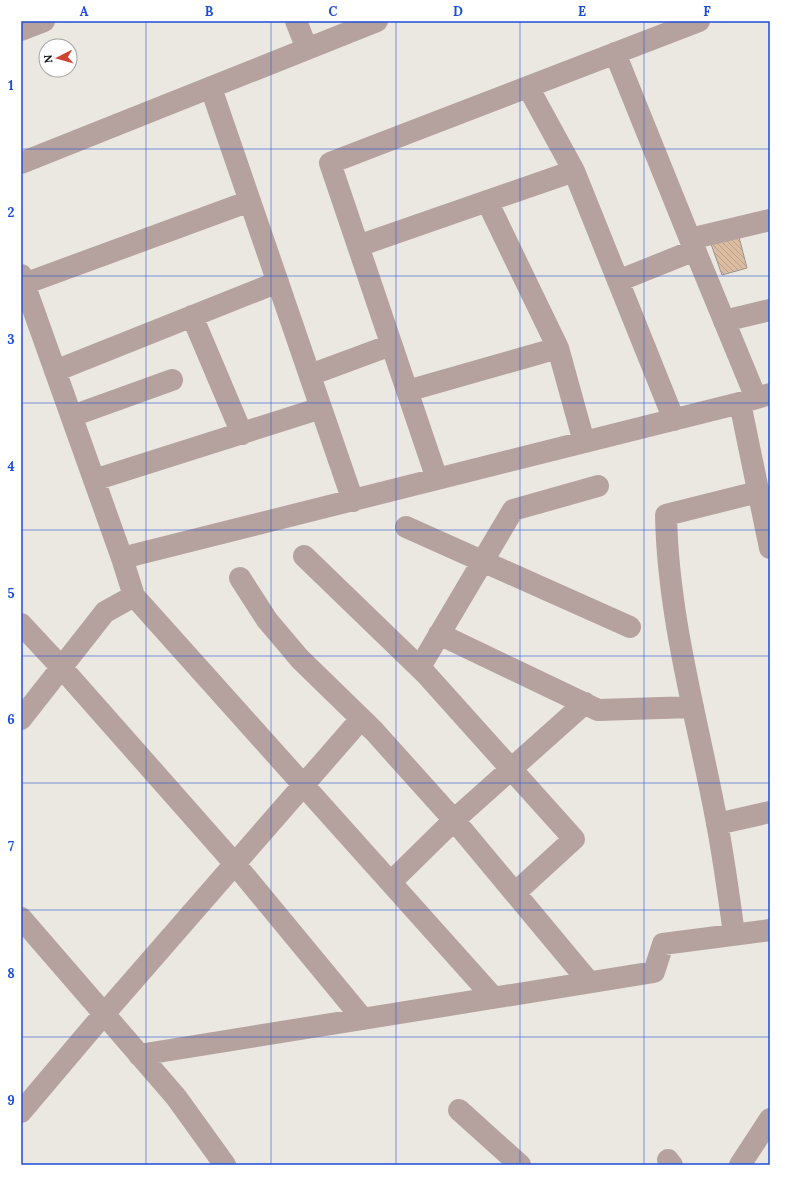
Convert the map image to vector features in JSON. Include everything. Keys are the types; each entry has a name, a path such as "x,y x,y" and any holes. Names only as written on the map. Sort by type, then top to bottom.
{"street":[{"path":"21,30 44,21"},
{"path":"296,21 308,49"},
{"path":"21,164 377,21"},
{"path":"437,479 330,163 699,21"},
{"path":"615,53 755,398 761,480 770,548"},
{"path":"528,87 574,171 674,420"},
{"path":"211,88 353,500"},
{"path":"358,246 574,171"},
{"path":"250,201 23,280 122,558 134,596 494,998"},
{"path":"487,201 558,348 584,442"},
{"path":"618,281 693,244 770,220"},
{"path":"55,371 278,282"},
{"path":"724,321 770,310"},
{"path":"192,316 242,434"},
{"path":"310,375 391,345"},
{"path":"407,391 558,348"},
{"path":"72,416 172,380"},
{"path":"122,558 674,420 755,398"},
{"path":"94,480 321,408"},
{"path":"734,934 717,824 681,647 670,577 666,515 761,480"},
{"path":"420,667 513,510 598,486"},
{"path":"406,527 630,626"},
{"path":"304,556 420,667 574,839 515,893"},
{"path":"240,578 267,620 300,659 374,731 454,820 589,982"},
{"path":"21,719 105,612 134,596"},
{"path":"21,624 61,667 235,864 363,1019"},
{"path":"439,634 598,710 693,707"},
{"path":"391,882 454,820 585,704"},
{"path":"21,1112 104,1014 361,719"},
{"path":"717,824 770,812"},
{"path":"21,918 176,1097 225,1165"},
{"path":"139,1055 654,972 663,944 770,930"},
{"path":"459,1110 520,1165"},
{"path":"740,1165 770,1119"}],"building":[{"path":"739,237 747,268 722,275 711,244"}]}
